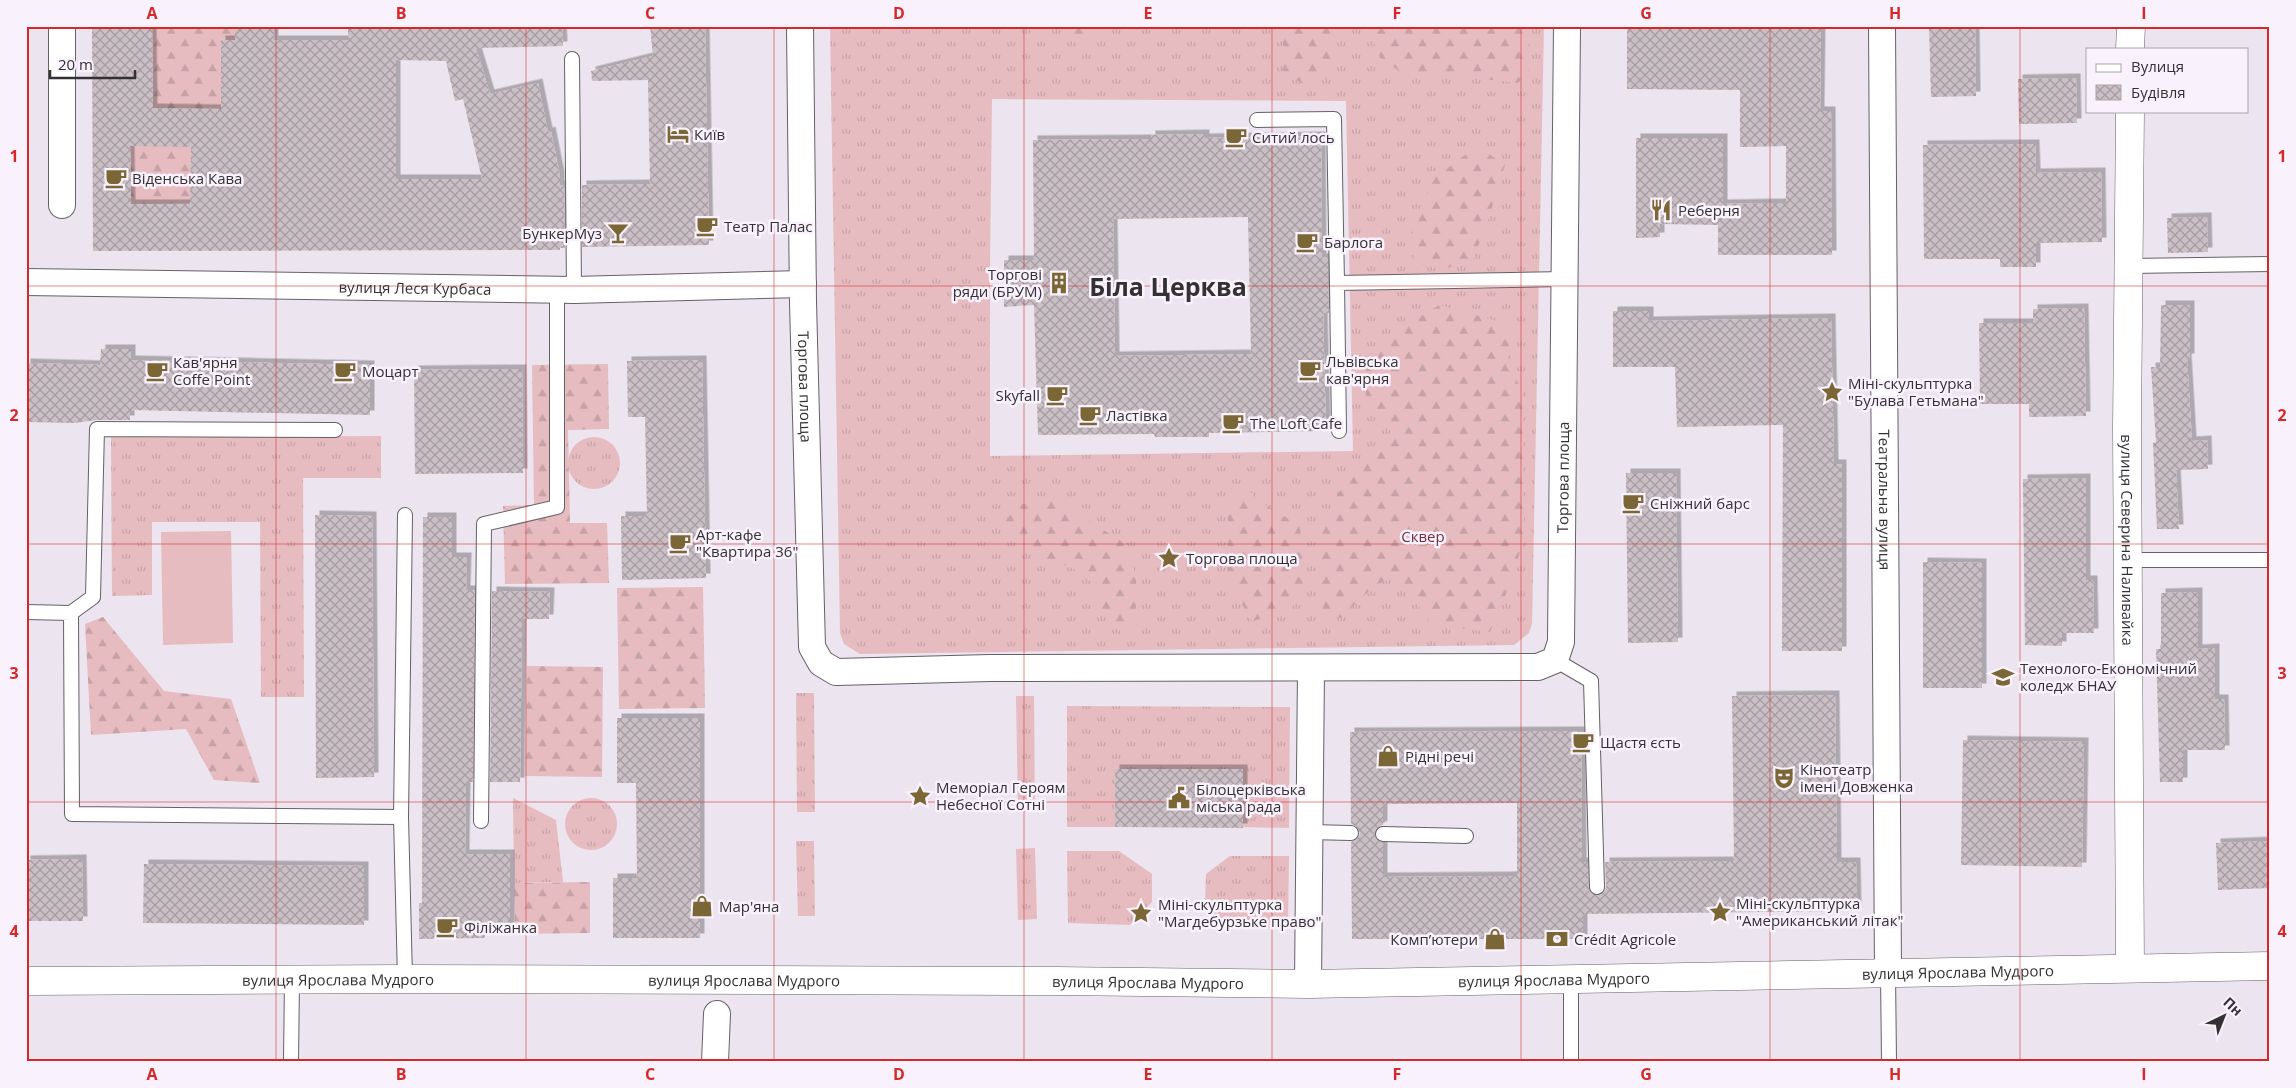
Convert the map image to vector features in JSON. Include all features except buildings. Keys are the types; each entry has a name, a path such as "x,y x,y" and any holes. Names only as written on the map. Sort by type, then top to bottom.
{"main road":[{"path":"2130,48 2131,26"},
{"name":"вулиця Северина Наливайка","path":"2130,112 2128,560 2130,968"},
{"name":"вулиця Ярослава Мудрого","path":"26,981 405,979 1056,981 1308,984 2270,966"}],"street":[{"path":"62,26 62,205"},
{"name":"Торгова площа","path":"800,26 812,646 821,663 836,672 990,668 1538,668 1555,660 1561,642 1567,26"},
{"name":"Театральна вулиця","path":"1882,26 1888,972"},
{"name":"вулиця Леся Курбаса","path":"26,282 565,290 804,284"},
{"path":"1308,984 1311,669"},
{"path":"715,1062 717,1014"}],"lane":[{"path":"481,821 484,524 557,507 572,58"},
{"path":"1257,120 1334,119 1339,431"},
{"path":"2128,266 2270,264"},
{"path":"1337,283 1565,279"},
{"path":"26,612 71,613 93,597 97,429 335,430"},
{"path":"405,515 401,817 405,979"},
{"path":"2128,560 2270,560"},
{"path":"71,613 72,814 401,817"},
{"path":"1555,660 1592,681 1597,887"},
{"path":"1310,832 1351,833"},
{"path":"1383,834 1466,836"},
{"path":"1888,972 1889,1062"},
{"path":"291,1062 292,979"},
{"path":"1570,979 1571,1062"}],"green space":[{"path":"152,26 235,26 235,40 221,41 221,173 217,203 131,204 130,137 119,98 153,97"},
{"name":"Сквер","path":"830,26 1544,26 1532,624 1529,633 1514,645 860,654 844,644 840,633","holes":["992,99 1346,101 1353,451 990,456"]},
{"path":"1063,26 1104,26 1081,44"},
{"path":"1271,26 1335,26 1333,73 1310,89 1282,70 1283,43"},
{"path":"1368,26 1530,26 1529,71 1518,83 1467,77 1408,77 1380,58"},
{"path":"1477,146 1505,165 1473,260 1441,270 1414,262 1411,233 1434,178"},
{"path":"1439,305 1511,325 1507,366 1523,390 1524,540 1508,589 1490,632 1431,624 1397,577 1375,585 1341,618 1320,615 1317,540 1338,493 1386,442 1392,428 1367,405 1363,374 1398,330"},
{"path":"608,364 609,429 568,430 570,523 607,523 609,583 505,584 503,506 534,505 532,365"},
{"path":"381,436 381,478 303,478 304,697 261,697 260,522 152,522 152,595 112,596 111,437"},
{"path":"594,437 604,439 612,445 618,453 620,463 618,473 612,481 604,487 594,489 584,487 576,481 570,473 568,463 570,453 576,445 584,439"},
{"path":"1245,488 1266,505 1300,526 1304,584 1290,612 1252,621 1227,579 1228,510"},
{"path":"1055,500 1123,542 1136,575 1136,621 1120,631 1105,614 1086,573 1022,550 1001,527 1018,505"},
{"path":"231,531 233,643 163,645 161,532"},
{"path":"703,587 705,708 619,709 617,588"},
{"path":"103,617 164,691 231,699 260,783 214,780 186,729 91,735 85,624"},
{"path":"527,666 603,667 602,777 525,776"},
{"path":"796,693 814,693 815,812 797,812"},
{"path":"1016,696 1034,696 1035,812 1018,812"},
{"path":"1067,706 1290,707 1289,828 1243,827 1242,769 1115,769 1115,827 1067,827"},
{"path":"513,798 556,820 563,882 514,883"},
{"path":"591,798 601,800 609,806 615,814 617,824 615,834 609,842 601,848 591,850 581,848 573,842 567,834 565,824 567,814 573,806 581,800"},
{"path":"796,841 814,841 815,916 798,916"},
{"path":"1035,848 1037,919 1018,920 1016,849"},
{"path":"1067,851 1119,851 1152,874 1152,902 1130,925 1068,923"},
{"path":"1230,856 1289,856 1288,928 1224,927 1205,902 1206,874"},
{"path":"590,882 590,933 515,934 514,883"}],"place":[{"name":"Київ","path":"678,134"},
{"name":"Ситий лось","path":"1236,137"},
{"name":"Віденська Кава","path":"116,178"},
{"name":"Реберня","path":"1661,210"},
{"name":"Театр Палас","path":"707,226"},
{"name":"БункерМуз","path":"618,233"},
{"name":"Барлога","path":"1307,242"},
{"name":"Торгові ряди (БРУМ)","path":"1059,283"},
{"name":"Львівська кав'ярня","path":"1310,370"},
{"name":"Кав'ярня Coffe Point","path":"157,371"},
{"name":"Моцарт","path":"345,371"},
{"name":"Міні-скульптурка \"Булава Гетьмана\"","path":"1832,392"},
{"name":"Skyfall","path":"1057,395"},
{"name":"Ластівка","path":"1090,415"},
{"name":"The Loft Cafe","path":"1233,423"},
{"name":"Сніжний барс","path":"1633,503"},
{"name":"Арт-кафе \"Квартира 36\"","path":"680,543"},
{"name":"Торгова площа","path":"1169,558"},
{"name":"Технолого-Економічний коледж БНАУ","path":"2003,677"},
{"name":"Щастя єсть","path":"1583,742"},
{"name":"Рідні речі","path":"1388,756"},
{"name":"Кінотеатр імені Довженка","path":"1784,778"},
{"name":"Меморіал Героям Небесної Сотні","path":"920,796"},
{"name":"Білоцерківська міська рада","path":"1179,798"},
{"name":"Мар'яна","path":"702,906"},
{"name":"Міні-скульптурка \"Американський літак\"","path":"1720,912"},
{"name":"Міні-скульптурка \"Магдебурзьке право\"","path":"1141,913"},
{"name":"Філіжанка","path":"447,927"},
{"name":"Комп’ютери","path":"1495,939"},
{"name":"Crédit Agricole","path":"1557,939"}],"district":[{"name":"Біла Церква","path":"1168,286"}]}
